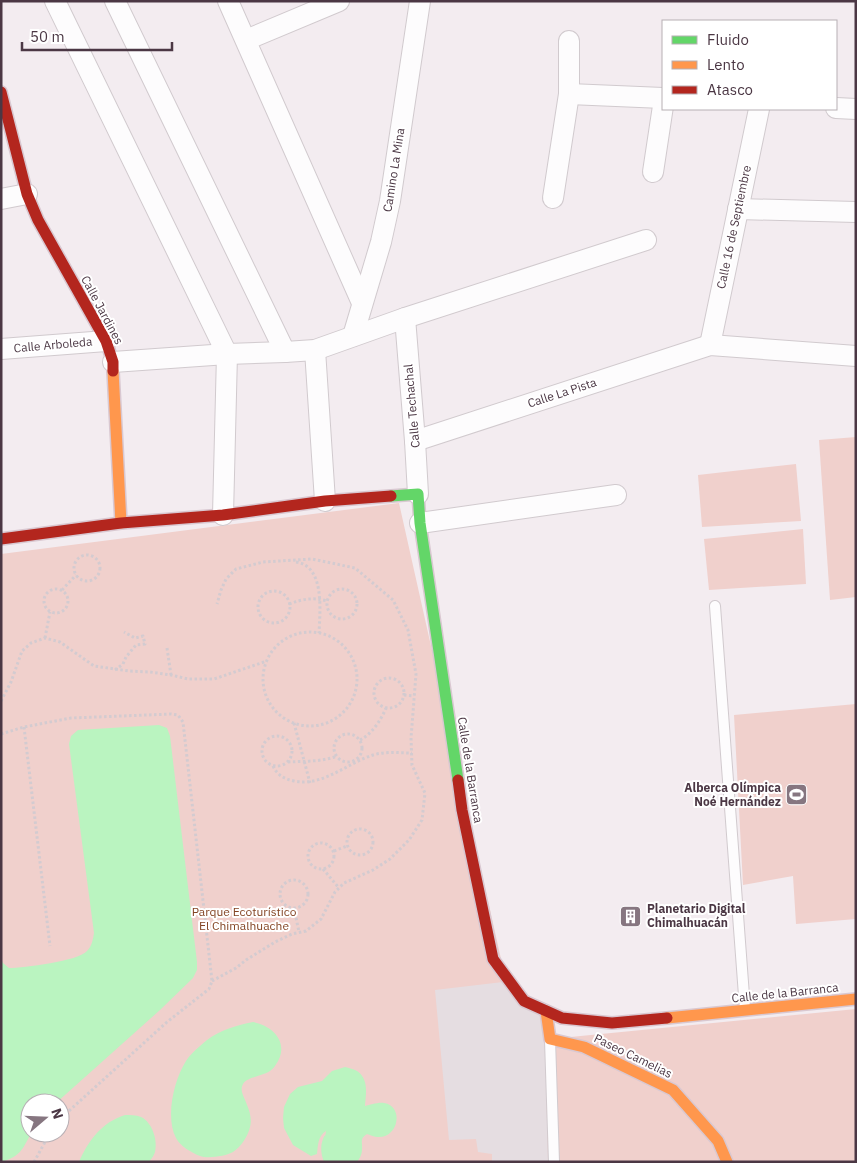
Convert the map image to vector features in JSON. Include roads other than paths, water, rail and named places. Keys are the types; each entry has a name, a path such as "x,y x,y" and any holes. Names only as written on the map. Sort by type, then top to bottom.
{"main road":[{"name":"Calle Jardines","path":"1,92 27,194 38,220 106,341 113,362 120,523"},
{"path":"1,539 120,523 223,515 325,502 418,494"},
{"name":"Calle de la Barranca","path":"418,494 420,523 462,810 493,959 524,1001 562,1018 612,1024 856,999"},
{"path":"546,1011 550,1039"},
{"name":"Paseo Camelias","path":"550,1039 584,1047 673,1090 718,1141 727,1162"}],"street":[{"path":"55,1 228,354 223,515"},
{"path":"115,1 285,352"},
{"path":"228,1 362,303"},
{"path":"246,40 339,1"},
{"name":"Camino La Mina","path":"353,336 381,242 390,201 420,1"},
{"path":"552,198 569,94 569,41"},
{"path":"569,94 662,98"},
{"path":"837,108 856,109"},
{"path":"653,172 662,110"},
{"name":"Calle 16 de Septiembre","path":"710,345 759,110"},
{"path":"1,199 27,194"},
{"path":"738,209 856,212"},
{"path":"113,362 315,350 405,318 646,240"},
{"name":"Calle Techachal","path":"405,318 418,494"},
{"name":"Calle Arboleda","path":"1,350 106,341"},
{"path":"710,345 856,356"},
{"name":"Calle La Pista","path":"415,441 710,345"},
{"path":"315,350 325,502"},
{"path":"420,523 616,495"}],"lane":[{"path":"715,606 745,1011"},
{"path":"550,1039 554,1162"}],"place":[{"name":"Alberca Olímpica Noé Hernández","path":"797,795"},
{"name":"Planetario Digital Chimalhuacán","path":"631,916"}],"park label":[{"name":"Parque Ecoturístico El Chimalhuache","path":"244,919"}]}
